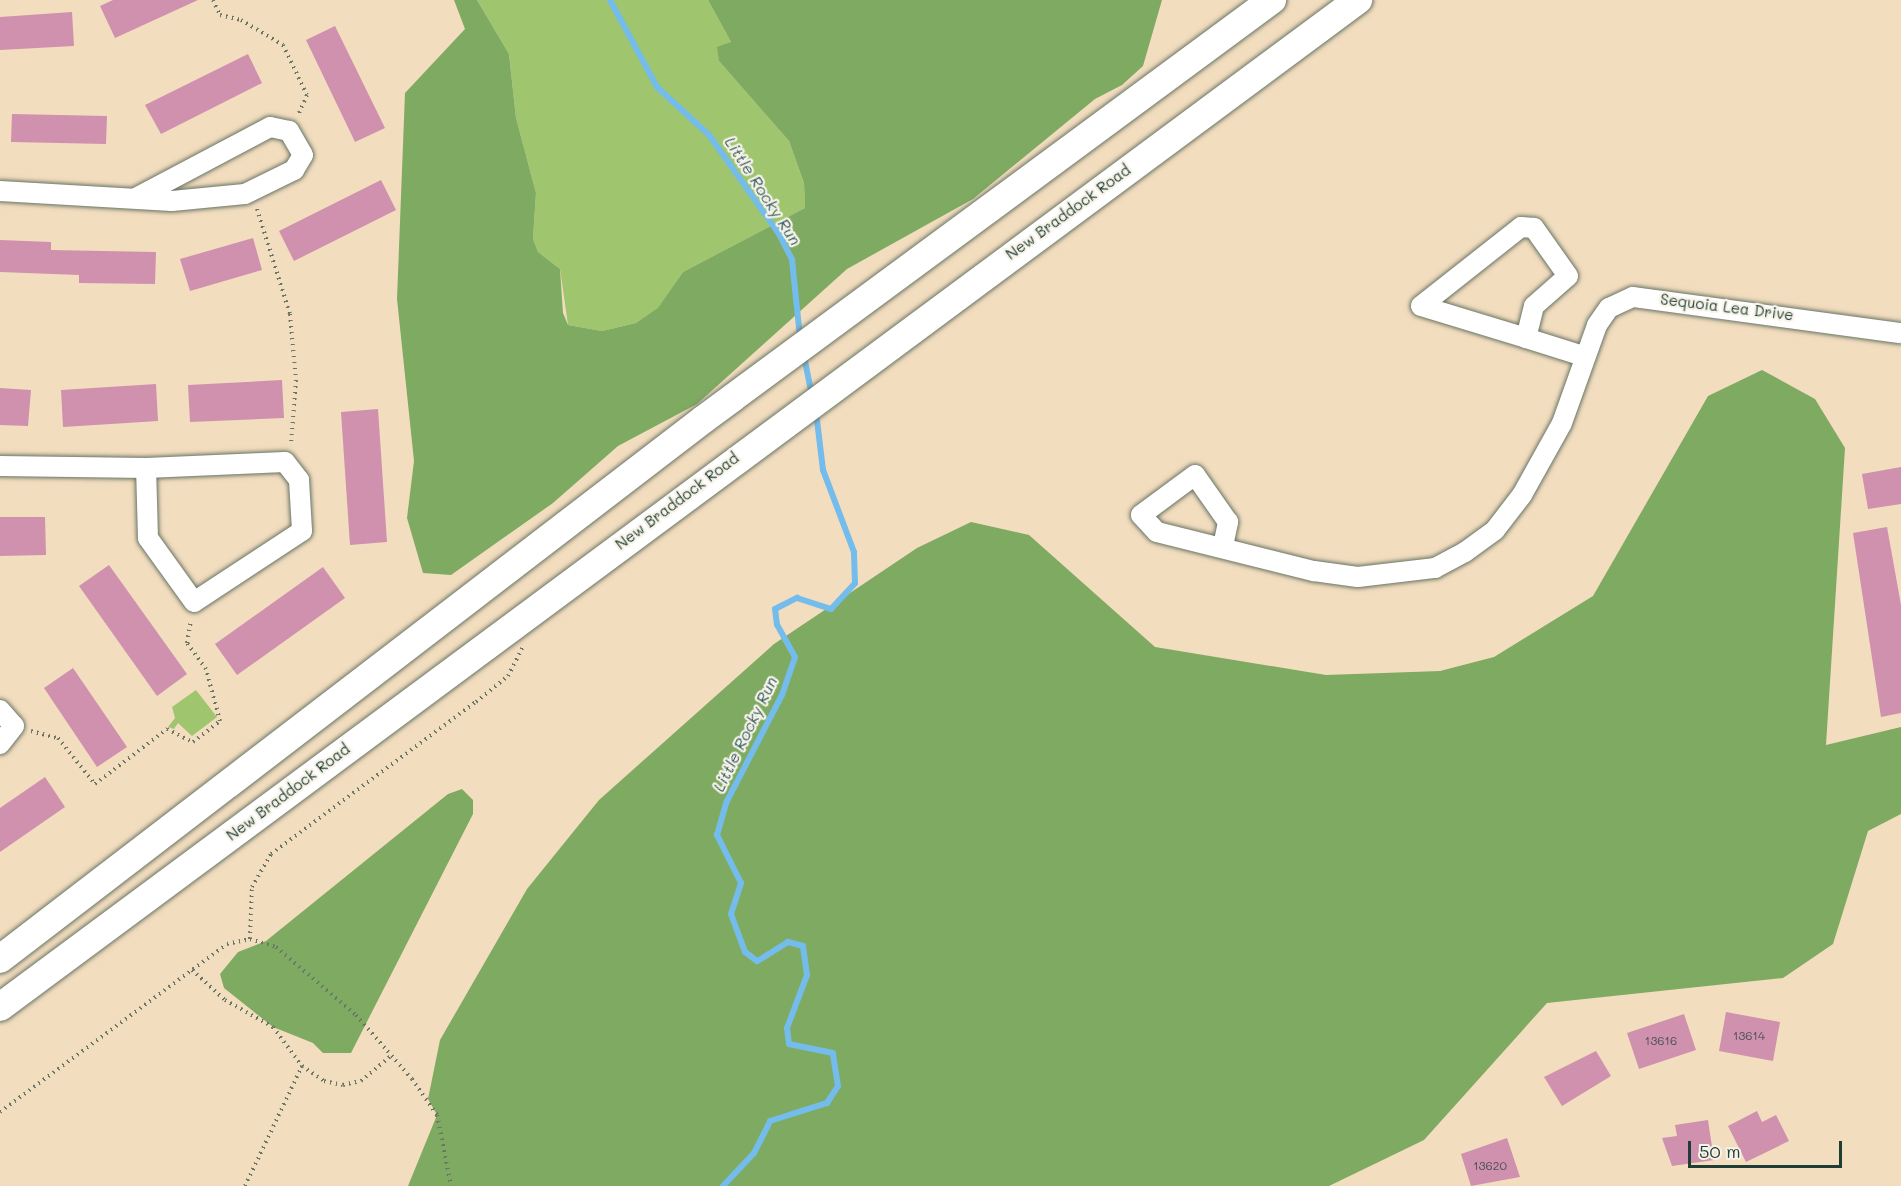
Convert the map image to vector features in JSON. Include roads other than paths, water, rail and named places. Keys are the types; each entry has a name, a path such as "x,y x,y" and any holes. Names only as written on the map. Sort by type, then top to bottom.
{"main road":[{"path":"0,959 704,419 1272,0"},
{"name":"New Braddock Road","path":"0,1007 850,372 1358,0"}],"street":[{"path":"0,191 172,201 249,192 294,170 303,155 289,131 270,127 136,198"},
{"path":"1526,338 1534,306 1568,276 1534,228 1521,228 1421,306 1583,356"},
{"name":"Sequoia Lea Drive","path":"1223,546 1314,572 1358,577 1435,568 1495,530 1522,495 1562,423 1583,356 1609,308 1633,297 1901,333"},
{"path":"0,466 146,468 285,462 299,480 302,531 194,602 148,538 146,468"},
{"path":"0,710 14,726 0,744"}],"waterway":[{"name":"Little Rocky Run","path":"610,0 657,87 709,135 779,234 792,260 800,338"},
{"name":"Little Rocky Run","path":"804,356 812,396"},
{"name":"Little Rocky Run","path":"723,1186 754,1153 770,1121 827,1103 838,1086 833,1053 789,1044 787,1028 807,975 803,946 788,942 757,961 745,952 731,914 741,883 717,835 727,801 782,695 795,657 777,625 775,609 797,598 831,609 855,583 854,552 823,470 816,412"}]}
